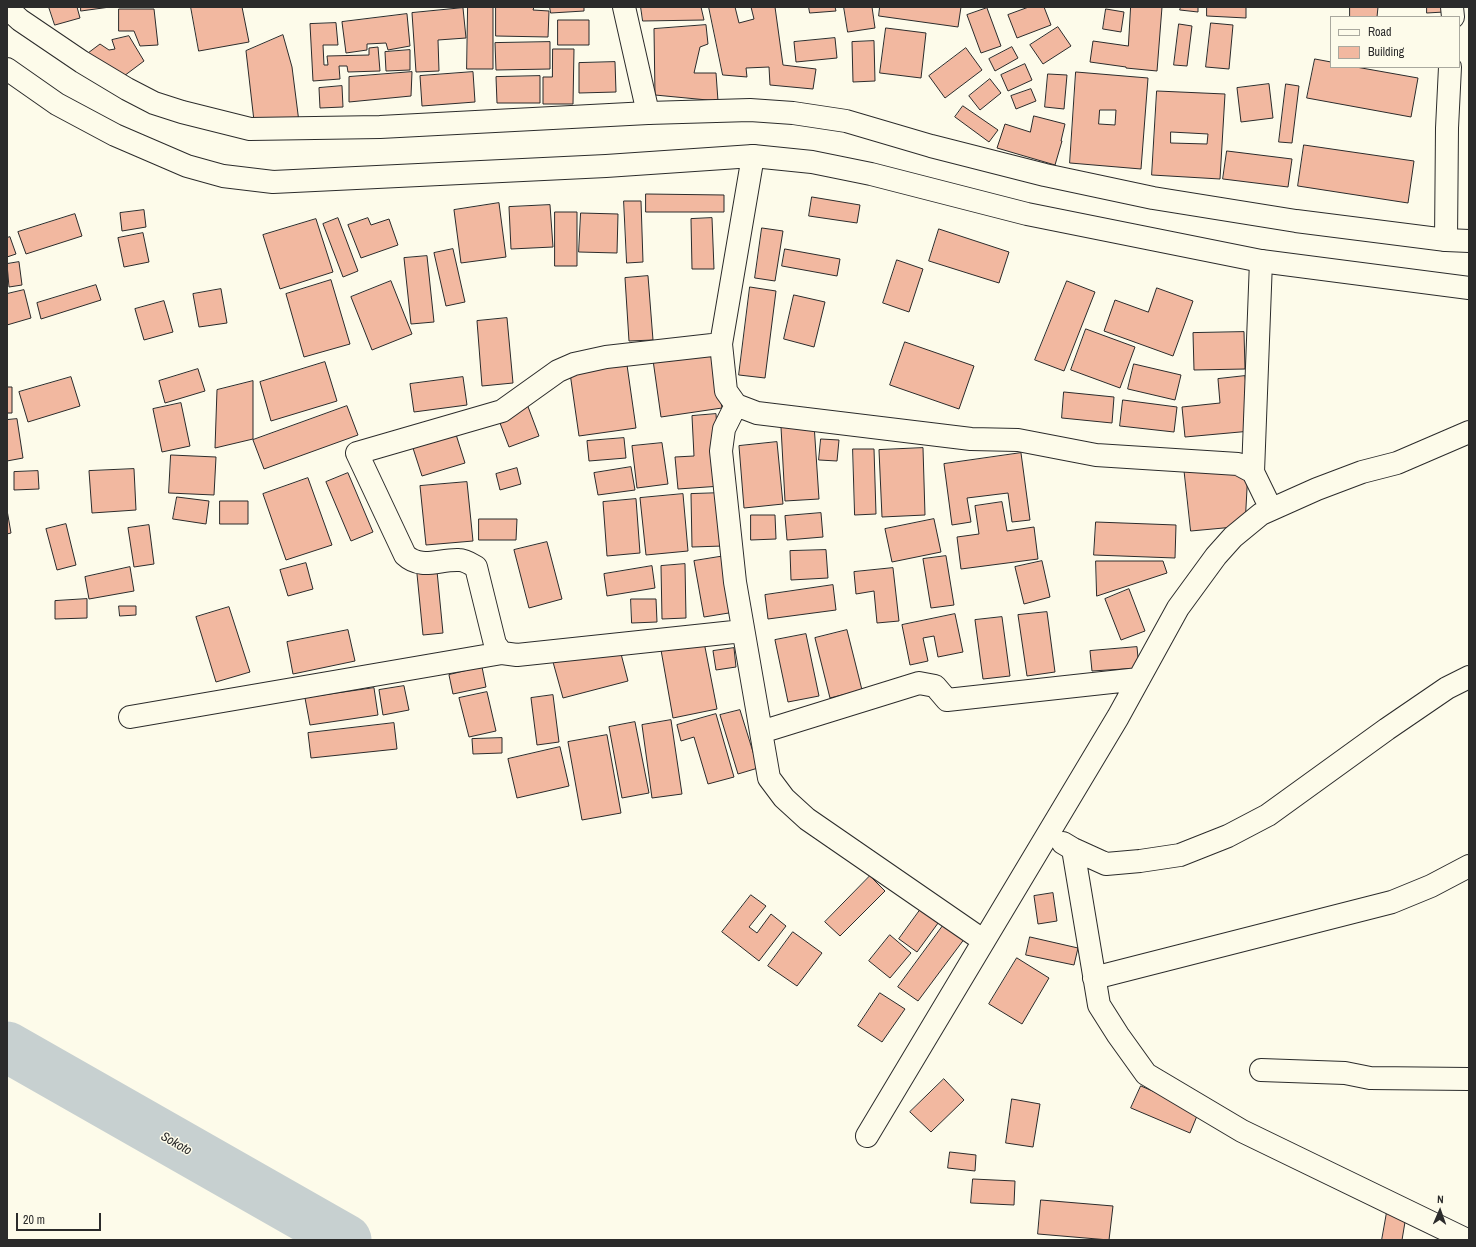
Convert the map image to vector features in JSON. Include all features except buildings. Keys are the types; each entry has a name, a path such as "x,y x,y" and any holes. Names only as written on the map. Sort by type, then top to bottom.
{"street":[{"path":"624,7 648,114"},
{"path":"13,14 82,62 154,103 224,124 250,129 380,127 750,110 793,113 846,121 931,146 1045,175 1153,198 1296,221 1446,240 1469,241"},
{"path":"1446,240 1447,128 1450,68"},
{"path":"7,69 57,104 115,136 187,166 223,176 273,182 606,166 753,156 812,162 871,174 1027,214 1261,260 1469,288"},
{"path":"753,156 721,344 726,391 736,405 757,413 971,439 1018,440 1096,455 1238,464 1253,472"},
{"path":"1261,260 1253,472 1271,509"},
{"path":"502,653 495,644 476,567 460,560 420,563 412,561 405,555 357,453 502,411 558,371 574,364 606,357 721,344"},
{"path":"736,405 724,429 721,451 735,582 769,778 784,798 807,819 984,941"},
{"path":"867,1136 1118,717 1178,608 1216,556 1233,537 1261,514 1271,509 1317,489 1362,472 1396,463 1469,432"},
{"path":"130,717 502,653 517,654 743,631"},
{"path":"1049,833 1073,849 1106,864 1180,855 1228,836 1268,815 1387,729 1447,688 1469,677"},
{"path":"761,732 919,683 935,686 947,700 1139,679"},
{"path":"1073,849 1099,1005 1146,1074 1242,1131 1467,1240"},
{"path":"1094,978 1392,902 1432,886 1469,866"},
{"path":"1260,1070 1345,1073 1370,1078 1469,1079"}],"waterway":[{"name":"Sokoto","path":"7,1047 346,1240"}]}
